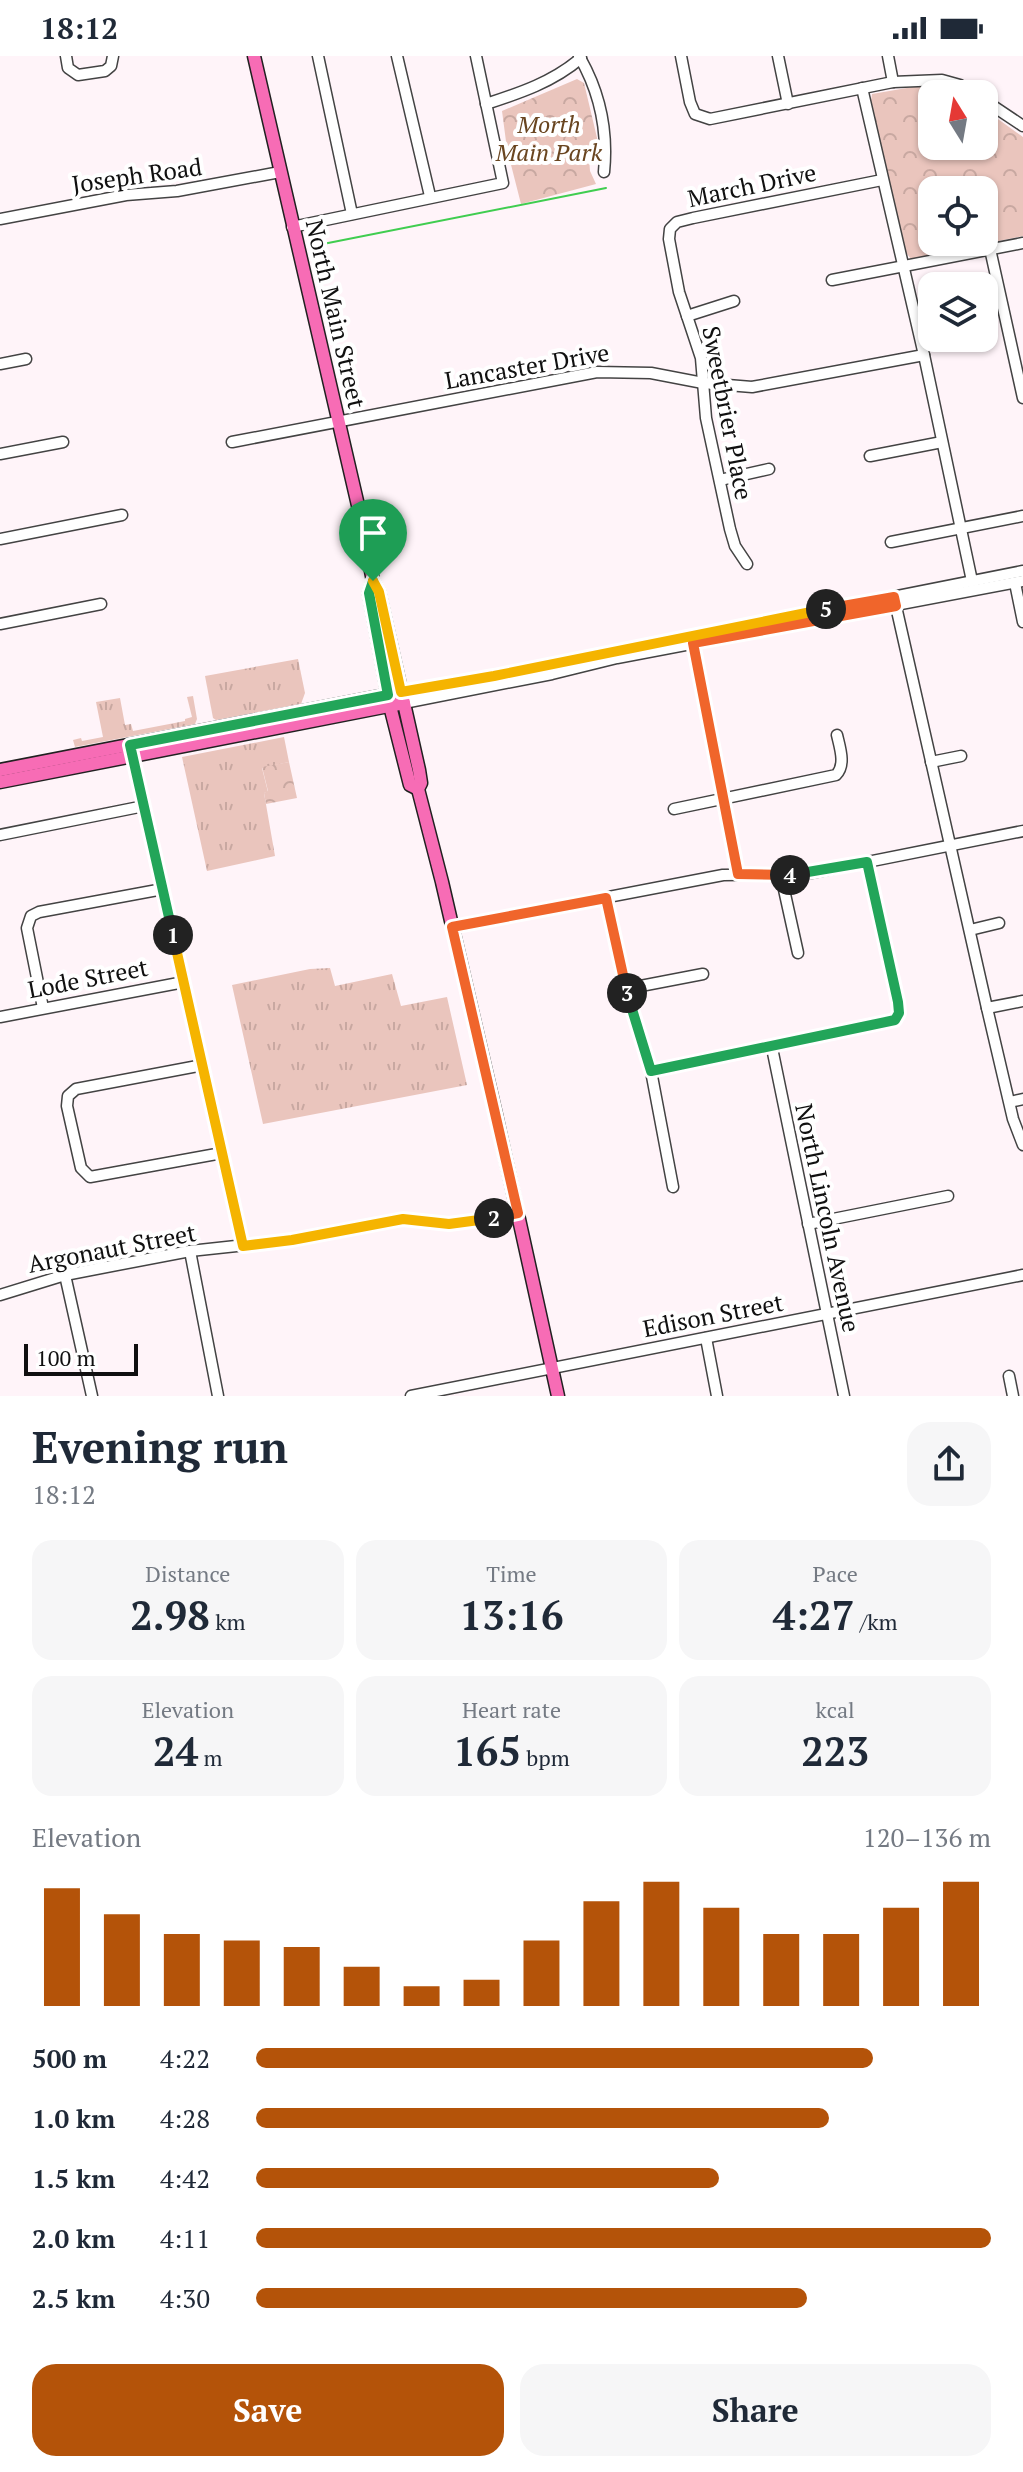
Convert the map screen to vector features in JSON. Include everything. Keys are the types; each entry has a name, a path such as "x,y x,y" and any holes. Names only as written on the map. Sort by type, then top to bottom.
{"main road":[{"name":"North Main Street","path":"254,56 373,581 379,592 421,783 418,789 558,1396"},
{"name":"North Main Street","path":"373,581 369,593 389,700 406,773 410,785 418,789"},
{"path":"0,770 132,750 403,698"},
{"path":"0,782 132,750"}],"street":[{"path":"66,56 68,68 78,75 105,71 111,66 113,56"},
{"path":"318,56 352,214"},
{"path":"397,56 430,196"},
{"path":"292,227 503,183 476,56"},
{"path":"681,56 695,114 710,119 893,82 918,81"},
{"path":"778,56 788,104"},
{"path":"888,56 893,82"},
{"path":"486,104 537,87 568,69 580,57 594,88 604,129 604,172"},
{"path":"862,88 972,581"},
{"path":"998,109 1023,126"},
{"name":"Joseph Road","path":"0,219 126,195 177,191 280,172"},
{"name":"March Drive","path":"674,267 669,239 670,229 677,222 882,180"},
{"path":"998,248 1023,243"},
{"path":"832,280 954,256"},
{"path":"992,256 1023,398"},
{"name":"Sweetbrier Place","path":"674,267 696,337 706,418 735,546 747,564"},
{"path":"687,316 734,301"},
{"name":"Lancaster Drive","path":"232,442 597,372 651,373 736,387 924,355"},
{"path":"0,364 26,359"},
{"path":"0,454 63,442"},
{"path":"870,456 942,442"},
{"path":"720,480 769,469"},
{"path":"0,539 122,515"},
{"path":"891,542 1023,516"},
{"path":"895,601 1023,571"},
{"path":"403,698 494,676 895,601 1019,582 1023,622"},
{"path":"895,601 987,1008 1023,1145"},
{"path":"0,624 101,604"},
{"path":"692,639 738,874"},
{"path":"674,809 836,775 842,769 837,735"},
{"path":"132,750 243,1246"},
{"path":"931,762 961,756"},
{"path":"0,835 144,806"},
{"path":"452,927 738,874 807,874 1023,831"},
{"path":"651,1071 891,1022 898,1017 898,1002 867,862"},
{"path":"781,876 798,953"},
{"path":"43,1008 27,928 31,916 163,889"},
{"path":"606,898 625,989 651,1071 673,1187"},
{"path":"970,930 999,923"},
{"path":"625,989 703,974"},
{"name":"Lode Street","path":"0,1017 184,982"},
{"path":"987,1008 1023,1001"},
{"name":"North Lincoln Avenue","path":"772,1048 844,1396"},
{"path":"203,1065 76,1089 68,1096 67,1106 81,1168 90,1177 222,1153"},
{"path":"1010,1102 1023,1099"},
{"path":"808,1224 948,1196"},
{"name":"Argonaut Street","path":"0,1295 65,1275 190,1251 292,1240 403,1219 449,1224 518,1213"},
{"path":"190,1251 218,1396"},
{"path":"65,1275 92,1396"},
{"name":"Edison Street","path":"411,1396 1023,1275"},
{"path":"706,1338 717,1396"},
{"path":"1009,1376 1013,1396"}],"green space":[{"name":"Morth Main Park","path":"577,79 584,83 598,142 596,151 589,158 590,171 596,184 521,204 507,149 502,111"},
{"path":"918,86 918,160 998,160 998,119 1023,137 1023,236 998,241 998,176 918,176 918,256 926,256 911,259 904,250 872,94"},
{"path":"298,659 305,693 301,704 216,720 213,718 205,676"},
{"path":"193,696 195,724 75,747 73,740 103,737 96,702 120,698 125,725 131,724 133,731 192,717 187,697"},
{"path":"284,737 289,762 262,768 268,792 264,793 275,856 207,871 182,757"},
{"path":"289,762 297,798 266,804 264,793 268,791 262,767"},
{"path":"330,968 335,986 392,974 401,1006 447,997 467,1085 263,1124 232,985 310,969"}],"waterway":[{"path":"318,245 606,188"}],"route":[{"path":"373,581 379,592 401,692 894,597 896,606 693,643 738,874 807,874 867,862 898,1002 899,1013 895,1020 651,1071 625,989 606,898 452,927 518,1213 449,1224 403,1219 243,1246 130,745 388,695 369,593 373,581"}]}
